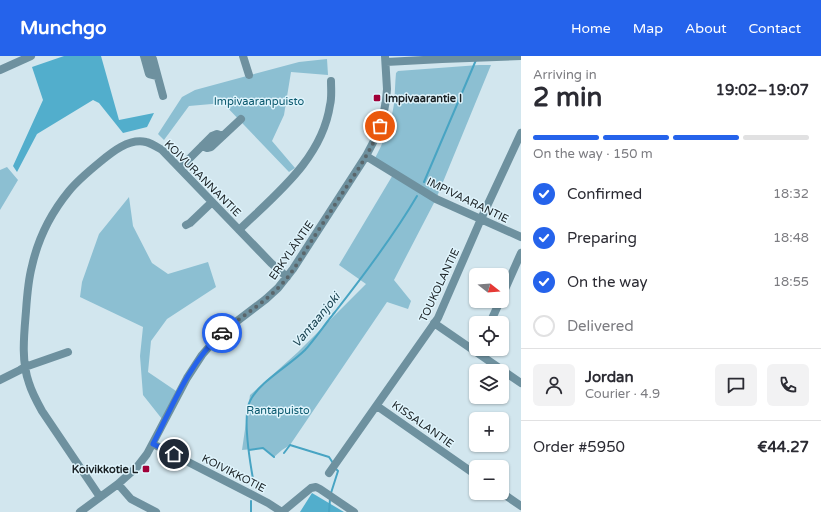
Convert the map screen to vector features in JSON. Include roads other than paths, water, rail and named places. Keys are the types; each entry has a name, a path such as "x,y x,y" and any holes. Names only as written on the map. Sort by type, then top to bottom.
{"street":[{"path":"0,70 31,56"},
{"path":"144,56 153,59 163,96"},
{"path":"243,56 249,75"},
{"path":"385,59 521,56"},
{"name":"ERKYLÄNTIE","path":"80,512 118,484 137,467 153,444 187,378 202,355 219,336 243,316 266,300 278,288 331,212 366,156 383,117 387,89 385,59"},
{"path":"239,230 291,180 312,153 321,136 331,104 331,81"},
{"path":"180,168 212,136 217,134 223,136 241,119"},
{"name":"TOUKOLANTIE","path":"329,474 438,318 481,219 521,133"},
{"name":"KOIVURANNANTIE","path":"100,498 42,411 28,382 25,366 24,338 28,285 32,266 39,242 48,222 66,194 88,172 112,152 138,141 146,142 162,150 271,263 287,277"},
{"name":"IMPIVAARANTIE","path":"366,156 436,199 521,237"},
{"path":"186,225 212,202"},
{"path":"509,280 521,253"},
{"path":"434,323 469,345"},
{"path":"0,380 25,366 68,352"},
{"path":"485,356 521,384"},
{"name":"KISSALANTIE","path":"377,406 469,470"},
{"name":"KOIVIKKOTIE","path":"153,444 268,503 282,512"},
{"path":"118,484 131,499 156,512"},
{"path":"282,512 308,490 316,487 354,512"},
{"path":"509,498 521,506"}],"waterway":[{"name":"Vantaanjoki","path":"424,182 476,60"},
{"name":"Vantaanjoki","path":"253,479 249,451 247,417 250,401 254,394 275,374 305,350 378,256 417,196"},
{"path":"284,453 290,445 329,457 333,463"},
{"path":"249,450 263,448 274,457"},
{"path":"331,493 338,471 336,469"},
{"path":"329,512 330,499"},
{"name":"Vantaanjoki","path":"251,501 251,512"}],"place":[{"name":"Impivaarantie I","path":"377,98"},
{"name":"Koivikkotie L","path":"146,469"}],"park label":[{"name":"Impivaaranpuisto","path":"259,101"},
{"name":"Rantapuisto","path":"278,410"}]}
